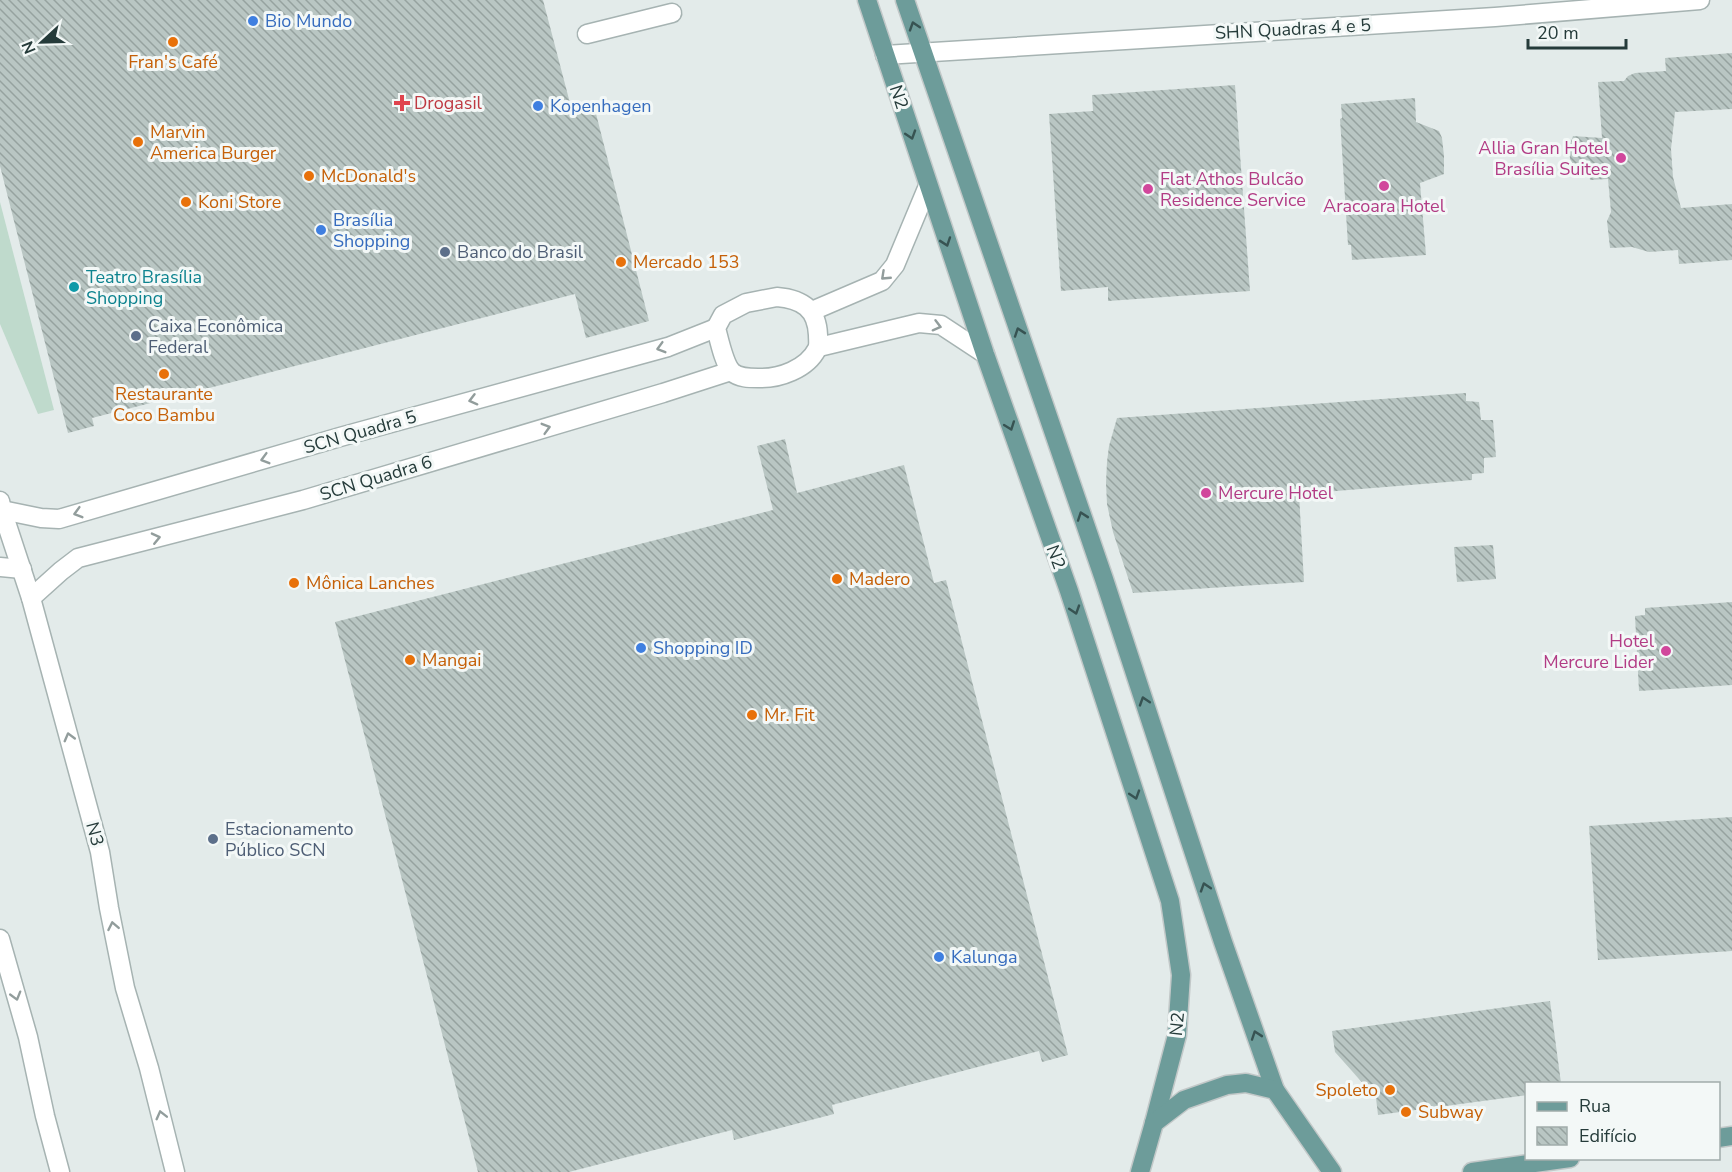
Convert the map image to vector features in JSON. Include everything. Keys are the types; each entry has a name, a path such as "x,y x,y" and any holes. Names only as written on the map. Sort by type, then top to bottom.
{"main road":[{"name":"N2","path":"867,0 985,354 1069,591 1170,901 1181,975 1178,1035 1140,1172"},
{"name":"N2","path":"905,0 1104,579 1223,942 1275,1090 1332,1172"},
{"path":"1154,1123 1185,1100 1227,1085 1246,1083 1275,1090"},
{"path":"1472,1172 1556,1160"}],"street":[{"name":"SHN Quadras 4 e 5","path":"885,55 1496,17 1700,0"},
{"path":"587,34 672,13"},
{"path":"812,311 882,281 895,265 928,186"},
{"path":"819,347 818,328 812,311 793,298 777,297 746,303 723,315 716,328 731,371 744,378 770,379 805,365 819,347 919,322 941,325 985,354"},
{"name":"SCN Quadra 5","path":"1,505 41,518 59,519 340,437 668,347 716,328"},
{"name":"SCN Quadra 6","path":"31,598 78,558 303,500 651,397 731,371"},
{"name":"N3","path":"1,505 31,598 100,852 125,988 149,1068 175,1172"},
{"path":"0,567 22,569"},
{"path":"0,939 28,1037 60,1172"}],"green space":[{"path":"0,202 54,410 38,414 0,324"}],"building":[{"name":"Brasília Shopping","path":"0,0 543,0 571,107 593,102 649,321 586,338 575,294 92,418 94,426 68,433 0,166"},
{"name":"Allia Gran Hotel Brasília Suites","path":"1732,53 1732,109 1675,112 1671,149 1673,177 1681,208 1732,204 1732,260 1679,264 1678,250 1649,252 1632,247 1610,248 1607,221 1611,212 1608,179 1590,180 1589,173 1573,166 1569,147 1573,136 1602,138 1598,82 1624,81 1635,73 1666,71 1665,58"},
{"name":"Flat Athos Bulcão Residence Service","path":"1235,85 1250,291 1108,301 1108,287 1061,291 1049,114 1093,111 1092,95"},
{"name":"Aracoara Hotel","path":"1415,98 1416,122 1439,131 1444,156 1444,174 1420,183 1426,255 1352,260 1351,245 1348,245 1341,104"},
{"name":"Mercure Hotel","path":"1466,393 1466,401 1479,402 1481,420 1493,420 1496,457 1484,458 1484,473 1472,474 1472,480 1299,494 1304,582 1133,593 1113,532 1107,504 1107,462 1117,418"},
{"path":"785,439 797,493 904,465 934,583 946,580 1068,1055 1042,1062 1039,1051 832,1105 834,1114 734,1140 732,1130 569,1172 478,1172 335,622 773,510 757,446"},
{"path":"1493,545 1496,579 1457,582 1454,547"},
{"name":"Hotel Mercure Lider","path":"1732,602 1732,685 1639,691 1635,616 1645,615 1645,608"},
{"path":"1732,817 1732,951 1598,960 1589,826"},
{"path":"1550,1001 1561,1082 1525,1082 1525,1095 1378,1115 1376,1098 1335,1052 1332,1031"}],"place":[{"name":"Bio Mundo","path":"253,21"},
{"name":"Fran's Café","path":"173,42"},
{"name":"Drogasil","path":"402,103"},
{"name":"Kopenhagen","path":"538,106"},
{"name":"Marvin America Burger","path":"138,142"},
{"name":"Allia Gran Hotel Brasília Suites","path":"1621,158"},
{"name":"McDonald's","path":"309,176"},
{"name":"Aracoara Hotel","path":"1384,186"},
{"name":"Flat Athos Bulcão Residence Service","path":"1148,189"},
{"name":"Koni Store","path":"186,202"},
{"name":"Brasília Shopping","path":"321,230"},
{"name":"Banco do Brasil","path":"445,252"},
{"name":"Mercado 153","path":"621,262"},
{"name":"Teatro Brasília Shopping","path":"74,287"},
{"name":"Caixa Econômica Federal","path":"136,336"},
{"name":"Restaurante Coco Bambu","path":"164,374"},
{"name":"Mercure Hotel","path":"1206,493"},
{"name":"Madero","path":"837,579"},
{"name":"Mônica Lanches","path":"294,583"},
{"name":"Shopping ID","path":"641,648"},
{"name":"Hotel Mercure Lider","path":"1666,651"},
{"name":"Mangai","path":"410,660"},
{"name":"Mr. Fit","path":"752,715"},
{"name":"Estacionamento Público SCN","path":"213,839"},
{"name":"Kalunga","path":"939,957"},
{"name":"Spoleto","path":"1390,1090"},
{"name":"Subway","path":"1406,1112"}]}
